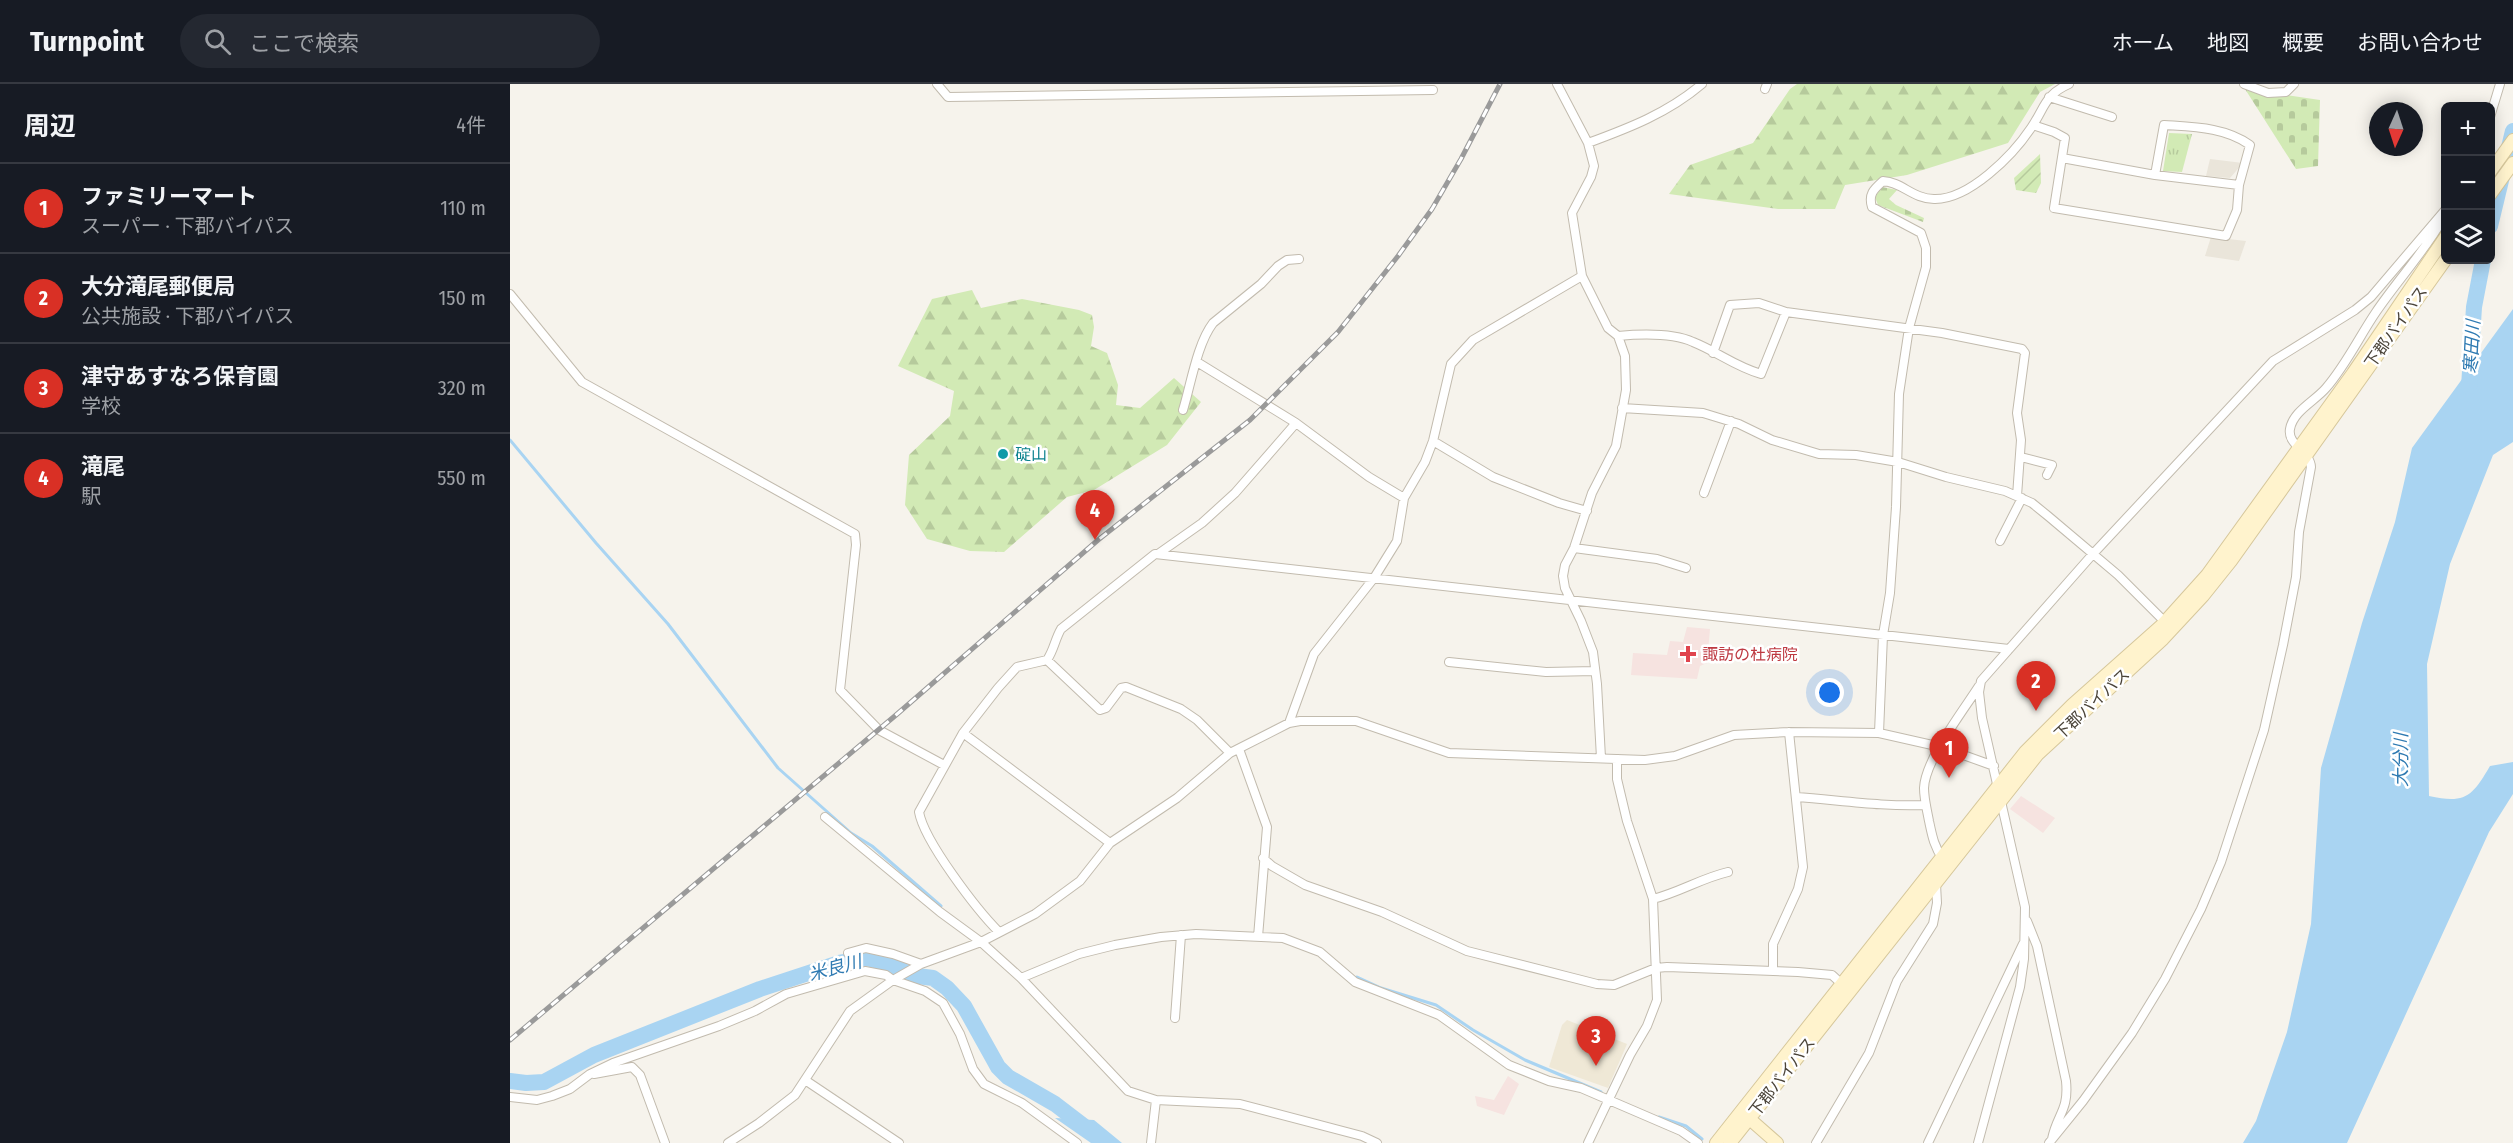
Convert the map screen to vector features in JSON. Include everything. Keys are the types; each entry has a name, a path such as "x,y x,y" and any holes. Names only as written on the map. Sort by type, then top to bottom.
{"street":[{"path":"937,84 948,97 1288,88 1433,90"},
{"path":"1557,84 1588,143 1594,166 1591,177 1575,205 1572,221 1582,276 1608,328 1618,336 1625,356 1627,374 1616,446 1592,494 1563,576 1565,588 1593,652 1601,758"},
{"path":"1588,143 1670,108 1702,84"},
{"path":"1879,733 1883,635 1890,593 1898,462 1899,394 1909,328 1926,267 1926,248 1921,233 1872,207 1870,199 1873,190 1883,181 1895,182 1916,197 1934,199 1949,197 1966,189 2006,159 2033,125 2043,104 2056,90 2069,84"},
{"path":"2244,84 2268,93 2277,93 2286,92 2294,84"},
{"path":"2495,102 2500,84"},
{"path":"2049,97 2112,117"},
{"path":"2033,125 2065,138 2054,208 2226,236 2237,210 2239,185 2250,145 2235,136 2203,128 2164,125 2155,175"},
{"path":"2495,165 2513,140"},
{"path":"2062,158 2155,175 2239,185"},
{"path":"2495,188 2513,163"},
{"path":"1946,862 1934,843 1924,788 1927,775 1941,747 1984,677 2092,555 2273,361 2355,310 2371,297 2444,210"},
{"path":"2050,1142 2132,1033 2165,979 2201,909 2221,862 2264,730 2296,577 2299,532 2310,478 2310,461 2290,435 2294,420 2328,385 2373,316 2441,220"},
{"path":"1716,1143 1745,1115 1946,862 1998,786 2025,752 2053,723 2165,622 2206,575 2302,451 2441,242"},
{"path":"1183,410 1197,363 1213,323 1261,284 1278,266 1287,260 1299,259"},
{"name":"下郡バイパス","path":"1846,988 1936,884 1946,862 2001,801 2038,754 2163,639 2231,561 2302,451 2441,264"},
{"path":"1289,723 1314,654 1374,578 1397,541 1404,498 1425,462 1433,441 1451,364 1473,340 1582,276"},
{"path":"510,294 582,382 855,534 856,544 840,690 879,730 944,765"},
{"path":"1713,353 1730,305 1759,303 1786,312 1909,328 2022,349 2025,353 2017,412 2021,440 2019,497 2000,541"},
{"path":"1618,336 1669,337 1692,341 1740,368 1761,374 1786,312"},
{"path":"1197,363 1296,423 1368,477 1404,498"},
{"path":"1622,408 1703,413 1819,454 1856,454 1898,462 2019,497 2048,516 2118,575 2165,622"},
{"path":"1704,493 1731,421"},
{"path":"1158,555 1202,523 1235,493 1296,423"},
{"path":"1433,441 1492,477 1559,503 1587,511"},
{"path":"2021,457 2053,460 2047,475"},
{"path":"1574,548 1657,559 1686,567"},
{"path":"1047,660 1061,629 1155,554 2009,649"},
{"path":"999,932 977,909 921,823 919,812 963,734 998,688 1017,667 1047,660"},
{"path":"1047,660 1100,710 1106,708 1121,688 1126,687 1189,714 1235,751 1267,827 1258,937"},
{"path":"1449,662 1546,672 1595,671"},
{"path":"1978,1143 2020,987 2025,941 2025,915 2019,874 1982,718 1979,686"},
{"path":"728,1143 795,1095 850,1011 893,980 921,964 981,942 1035,914 1080,881 1110,843 1177,798 1235,751 1289,723 1356,721 1449,753 1645,760 1675,756 1734,735 1789,732 1879,733 1941,747 1994,766"},
{"path":"1773,971 1773,944 1798,890 1803,867 1789,732"},
{"path":"963,734 1110,843"},
{"path":"1588,1143 1653,1013 1657,1000 1653,899 1627,820 1617,779 1617,759"},
{"path":"1796,797 1872,802 1898,807 1926,806"},
{"path":"825,817 940,912 981,942 1021,978 1128,1091 1156,1100 1240,1104 1362,1136 1377,1143"},
{"path":"1263,858 1272,866 1305,885 1382,912 1485,957 1597,984 1614,985 1656,968 1704,968 1832,975 1846,988"},
{"path":"1653,899 1671,894 1710,876 1728,872"},
{"path":"1816,1143 1869,1053 1897,981 1933,924 1938,903 1936,884"},
{"path":"2025,915 2037,946 2068,1099 2050,1142"},
{"path":"1021,978 1088,952 1115,945 1181,935 1283,938 1320,952 1355,982 1439,1015 1494,1057 1509,1065 1549,1081 1609,1097 1681,1131 1698,1143"},
{"path":"1175,1018 1181,935"},
{"path":"1928,1143 2025,941"},
{"path":"848,953 866,948 921,964"},
{"path":"510,1097 537,1100 552,1096 570,1089 590,1074 637,1054 709,1030 755,1011 786,994 865,971 886,975 893,980 925,991 944,1003 960,1034 973,1069 984,1084 1022,1103 1077,1143"},
{"path":"590,1074 607,1073 632,1067 640,1075 665,1143"},
{"path":"805,1080 899,1143"},
{"path":"1151,1143 1156,1100"},
{"path":"1745,1115 1777,1143"},
{"name":"下郡バイパス","path":"1730,1143 1745,1115"}],"shaded area":[{"path":"2210,159 2243,163 2230,178 2206,176"},
{"path":"2211,237 2246,241 2239,261 2205,256"},
{"name":"諏訪の杜病院","path":"1687,627 1710,629 1707,663 1700,666 1697,679 1631,675 1633,653 1667,655 1670,641 1683,642"},
{"path":"2021,796 2055,818 2043,833 2010,809"},
{"path":"1567,1020 1627,1044 1608,1088 1549,1067 1562,1025"},
{"path":"1508,1076 1519,1084 1504,1115 1477,1106 1475,1096 1494,1100"}],"green space":[{"path":"1797,84 2055,84 2040,92 2008,143 1907,175 1845,185 1835,209 1778,209 1669,194 1690,165 1753,143 1790,89"},
{"path":"2245,89 2320,100 2318,166 2296,169"},
{"path":"2169,133 2192,134 2182,172 2163,171"},
{"path":"2040,154 2041,183 2036,193 2016,190 2014,178"},
{"path":"1882,187 1897,190 1889,199 1896,205 1924,218 1923,222 1878,205 1875,197"},
{"path":"972,290 981,308 1022,299 1079,310 1092,315 1094,327 1091,346 1107,353 1118,385 1116,405 1140,408 1174,378 1201,402 1167,445 1094,490 1067,497 1004,552 970,551 927,539 905,505 909,455 950,416 954,391 898,366 932,299"}],"water":[{"name":"大分川","path":"2513,309 2513,442 2493,455 2450,564 2427,664 2429,796 2451,799 2466,796 2478,785 2490,766 2513,762 2513,794 2489,832 2347,1143 2243,1143 2256,1121 2287,1032 2311,924 2321,768 2362,623 2395,522 2412,448"},
{"path":"1055,1118 1094,1120 1122,1143 1091,1143"}],"waterway":[{"name":"寒田川","path":"2494,210 2513,131"},
{"name":"寒田川","path":"2469,387 2474,307 2482,264"},
{"path":"510,440 596,543 668,624 778,768 851,833 872,846 941,906"},
{"name":"米良川","path":"510,1081 544,1082 594,1055 760,989 839,963 867,958 893,965 910,975 933,978 947,988 964,1006 998,1067 1008,1077 1055,1104 1106,1143"},
{"path":"1357,977 1381,988 1436,1005 1473,1030 1525,1060 1601,1092"},
{"path":"1659,1117 1686,1126 1702,1139"}],"railway":[{"path":"510,1040 896,715 1098,540 1250,420 1338,332 1398,256 1432,209 1500,84"}],"place":[{"name":"碇山","path":"1003,454"},
{"name":"滝尾","path":"1095,540"},
{"name":"諏訪の杜病院","path":"1688,654"},
{"name":"大分滝尾郵便局","path":"2036,711"},
{"name":"ファミリーマート","path":"1949,778"},
{"name":"津守あすなろ保育園","path":"1596,1066"}]}
